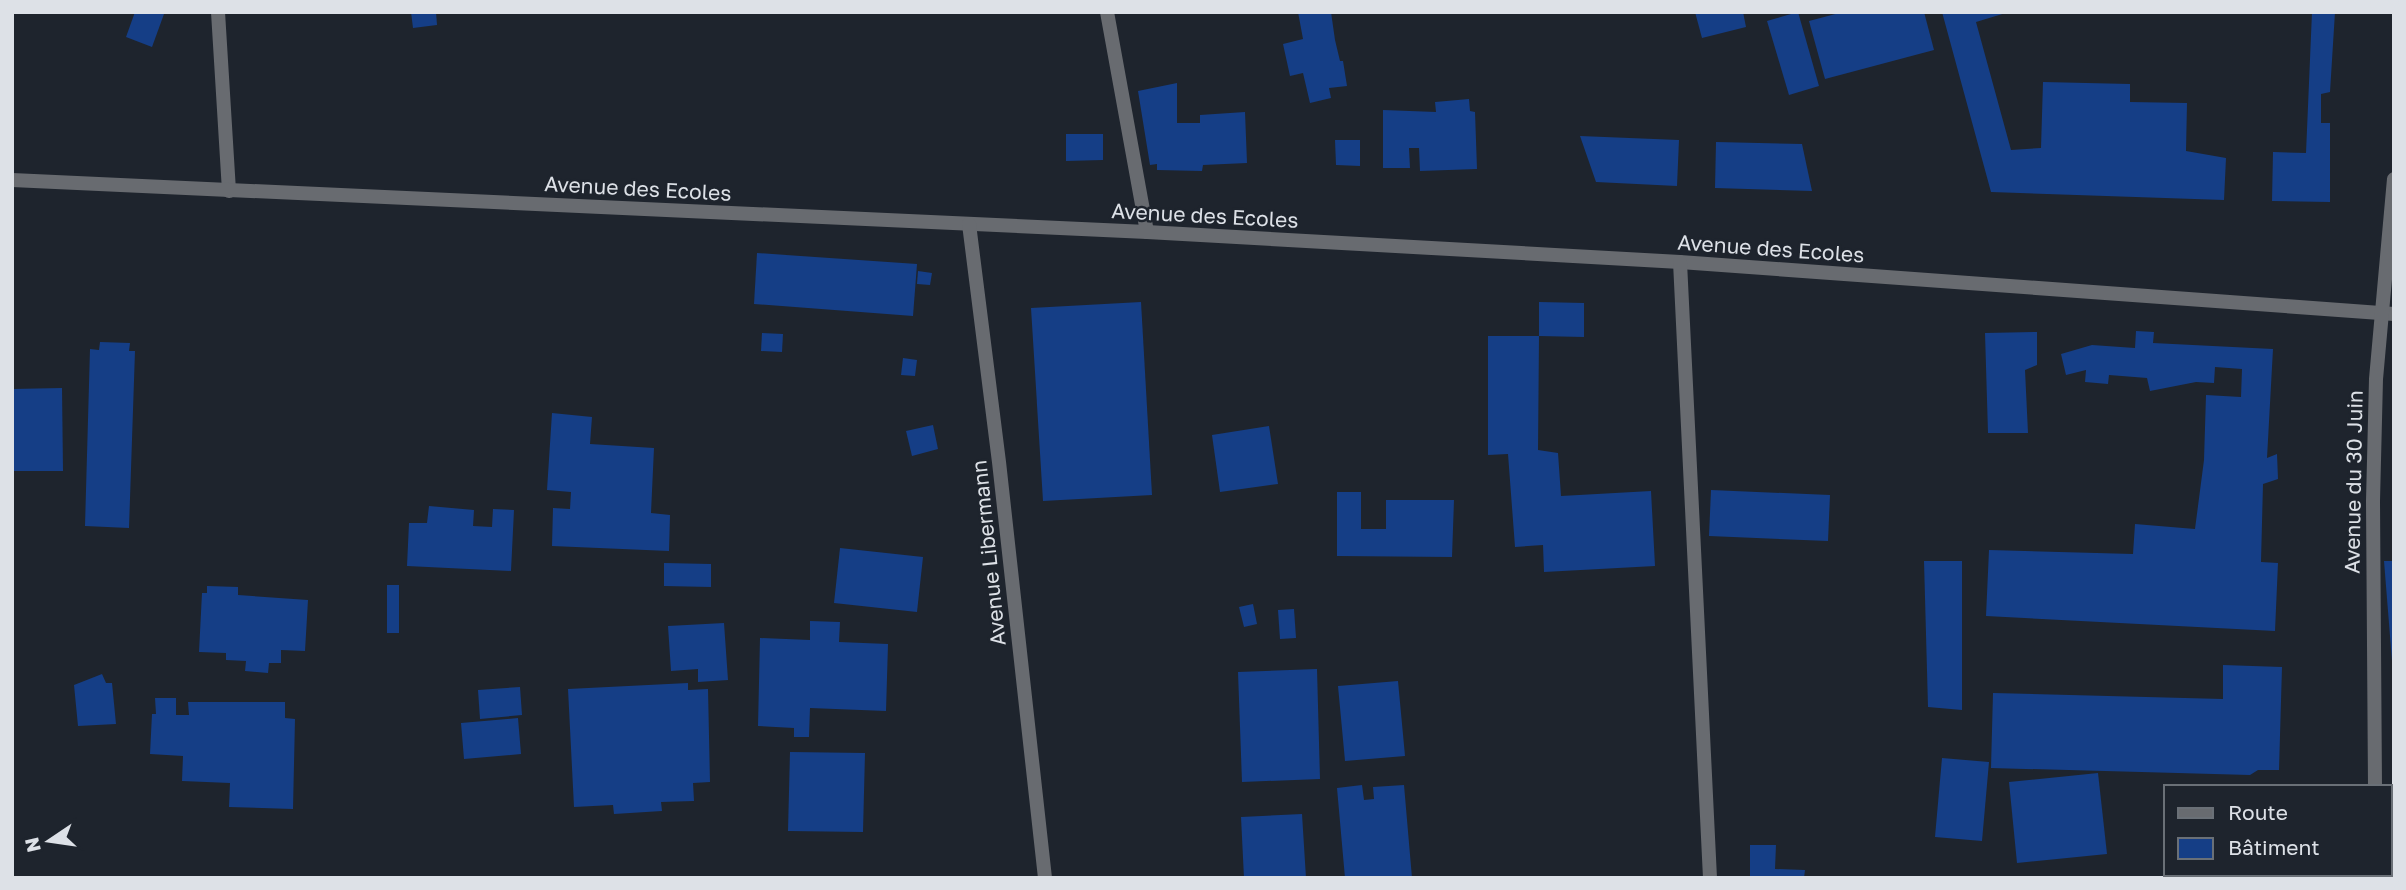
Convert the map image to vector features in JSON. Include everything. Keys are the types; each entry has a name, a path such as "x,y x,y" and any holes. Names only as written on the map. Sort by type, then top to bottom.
{"street":[{"path":"218,12 229,191"},
{"path":"1107,12 1147,232"},
{"name":"Avenue du 30 Juin","path":"2375,785 2373,501 2376,379 2388,314 2394,179"},
{"name":"Avenue des Ecoles","path":"12,180 1147,232 1680,262 2388,314"},
{"name":"Avenue Libermann","path":"969,224 999,462 1045,878"},
{"path":"1680,262 1710,878"}],"building":[{"path":"135,12 164,14 152,47 126,37"},
{"path":"411,12 436,12 437,25 413,28"},
{"path":"1298,12 1331,12 1347,86 1329,88 1331,98 1310,103 1303,73 1290,76 1283,44 1303,39"},
{"path":"1695,12 1743,12 1746,27 1702,38"},
{"path":"1798,12 1819,86 1789,95 1767,21"},
{"path":"1843,12 1924,12 1934,50 1825,79 1809,21"},
{"path":"1942,12 2009,12 1976,22 2011,150 2041,148 2043,82 2130,84 2130,102 2187,103 2186,151 2226,158 2224,200 1991,192"},
{"path":"2312,12 2335,12 2330,92 2321,94 2321,123 2330,123 2330,202 2272,201 2273,152 2306,153"},
{"path":"1177,83 1177,123 1200,123 1200,115 1245,112 1247,163 1203,165 1202,171 1157,170 1157,164 1150,165 1138,91"},
{"path":"1469,99 1470,111 1475,112 1477,169 1420,171 1419,148 1409,148 1410,168 1383,168 1383,110 1436,112 1435,102"},
{"path":"1066,134 1103,134 1103,160 1066,161"},
{"path":"1580,136 1679,140 1677,186 1596,182"},
{"path":"1335,140 1360,140 1360,166 1336,165"},
{"path":"1716,142 1802,144 1812,191 1715,188"},
{"path":"757,253 917,264 913,316 754,304"},
{"path":"918,271 932,273 930,285 917,284"},
{"path":"1141,302 1152,495 1043,501 1031,308"},
{"path":"1539,302 1584,303 1584,337 1539,336"},
{"path":"2136,331 2154,332 2153,343 2273,349 2267,458 2277,454 2278,479 2263,484 2261,562 2278,563 2275,631 1986,616 1989,550 2133,554 2135,524 2195,529 2204,460 2206,395 2241,397 2242,369 2215,367 2214,383 2196,382 2150,391 2147,378 2109,375 2108,384 2085,382 2086,370 2066,375 2061,354 2092,345 2135,348"},
{"path":"2037,332 2037,365 2025,370 2028,433 1988,433 1985,333"},
{"path":"762,333 783,334 782,352 761,351"},
{"path":"1488,336 1539,336 1538,450 1558,453 1561,496 1651,491 1655,566 1544,572 1543,545 1515,547 1508,454 1488,455"},
{"path":"100,342 130,343 129,351 135,351 129,528 85,526 90,349 99,350"},
{"path":"903,358 917,360 915,376 901,375"},
{"path":"62,388 63,471 12,471 12,389"},
{"path":"552,413 592,417 590,444 654,448 651,513 670,515 669,551 552,546 553,508 570,509 571,492 547,490"},
{"path":"933,425 938,449 912,456 906,431"},
{"path":"1269,426 1278,484 1220,492 1212,435"},
{"path":"1711,490 1830,495 1828,541 1709,536"},
{"path":"1337,492 1361,492 1361,529 1386,529 1386,500 1454,500 1452,557 1337,556"},
{"path":"429,506 474,510 473,526 492,527 493,509 514,510 511,571 407,566 409,523 427,523"},
{"path":"840,548 923,557 917,612 834,603"},
{"path":"1924,561 1962,561 1962,710 1928,707"},
{"path":"2384,561 2394,561 2394,661 2392,661"},
{"path":"664,563 711,564 711,587 664,586"},
{"path":"387,585 399,585 399,633 387,633"},
{"path":"207,586 238,587 238,595 308,600 305,651 281,650 281,663 269,663 268,673 245,671 246,661 226,660 226,653 199,652 202,593 207,593"},
{"path":"1253,604 1257,624 1244,627 1239,607"},
{"path":"1294,609 1296,638 1280,639 1278,610"},
{"path":"810,621 840,622 839,642 888,644 886,711 810,708 809,737 794,737 794,728 758,726 760,638 810,640"},
{"path":"724,623 728,680 698,682 698,669 671,671 668,626"},
{"path":"2223,665 2282,667 2279,770 2258,770 2250,775 1991,768 1993,693 2223,699"},
{"path":"1317,669 1320,779 1242,782 1238,672"},
{"path":"102,674 106,683 112,683 116,724 78,726 74,685"},
{"path":"1398,681 1405,756 1345,761 1338,686"},
{"path":"688,683 688,690 708,689 710,782 693,783 694,801 661,802 662,811 614,814 613,805 574,807 568,689"},
{"path":"520,687 522,715 480,719 478,690"},
{"path":"155,698 176,698 176,715 189,715 188,702 285,702 285,718 295,719 293,809 229,807 230,783 182,781 183,756 150,754 152,714 156,714"},
{"path":"518,718 521,754 464,759 461,723"},
{"path":"790,752 865,753 863,832 788,831"},
{"path":"1942,758 1989,762 1982,841 1935,837"},
{"path":"2098,773 2107,854 2017,863 2009,782"},
{"path":"1362,785 1364,800 1374,799 1373,787 1404,785 1412,878 1345,878 1337,788"},
{"path":"1302,814 1306,878 1244,878 1241,817"},
{"path":"1750,845 1776,845 1775,869 1805,870 1804,878 1750,878"}]}
